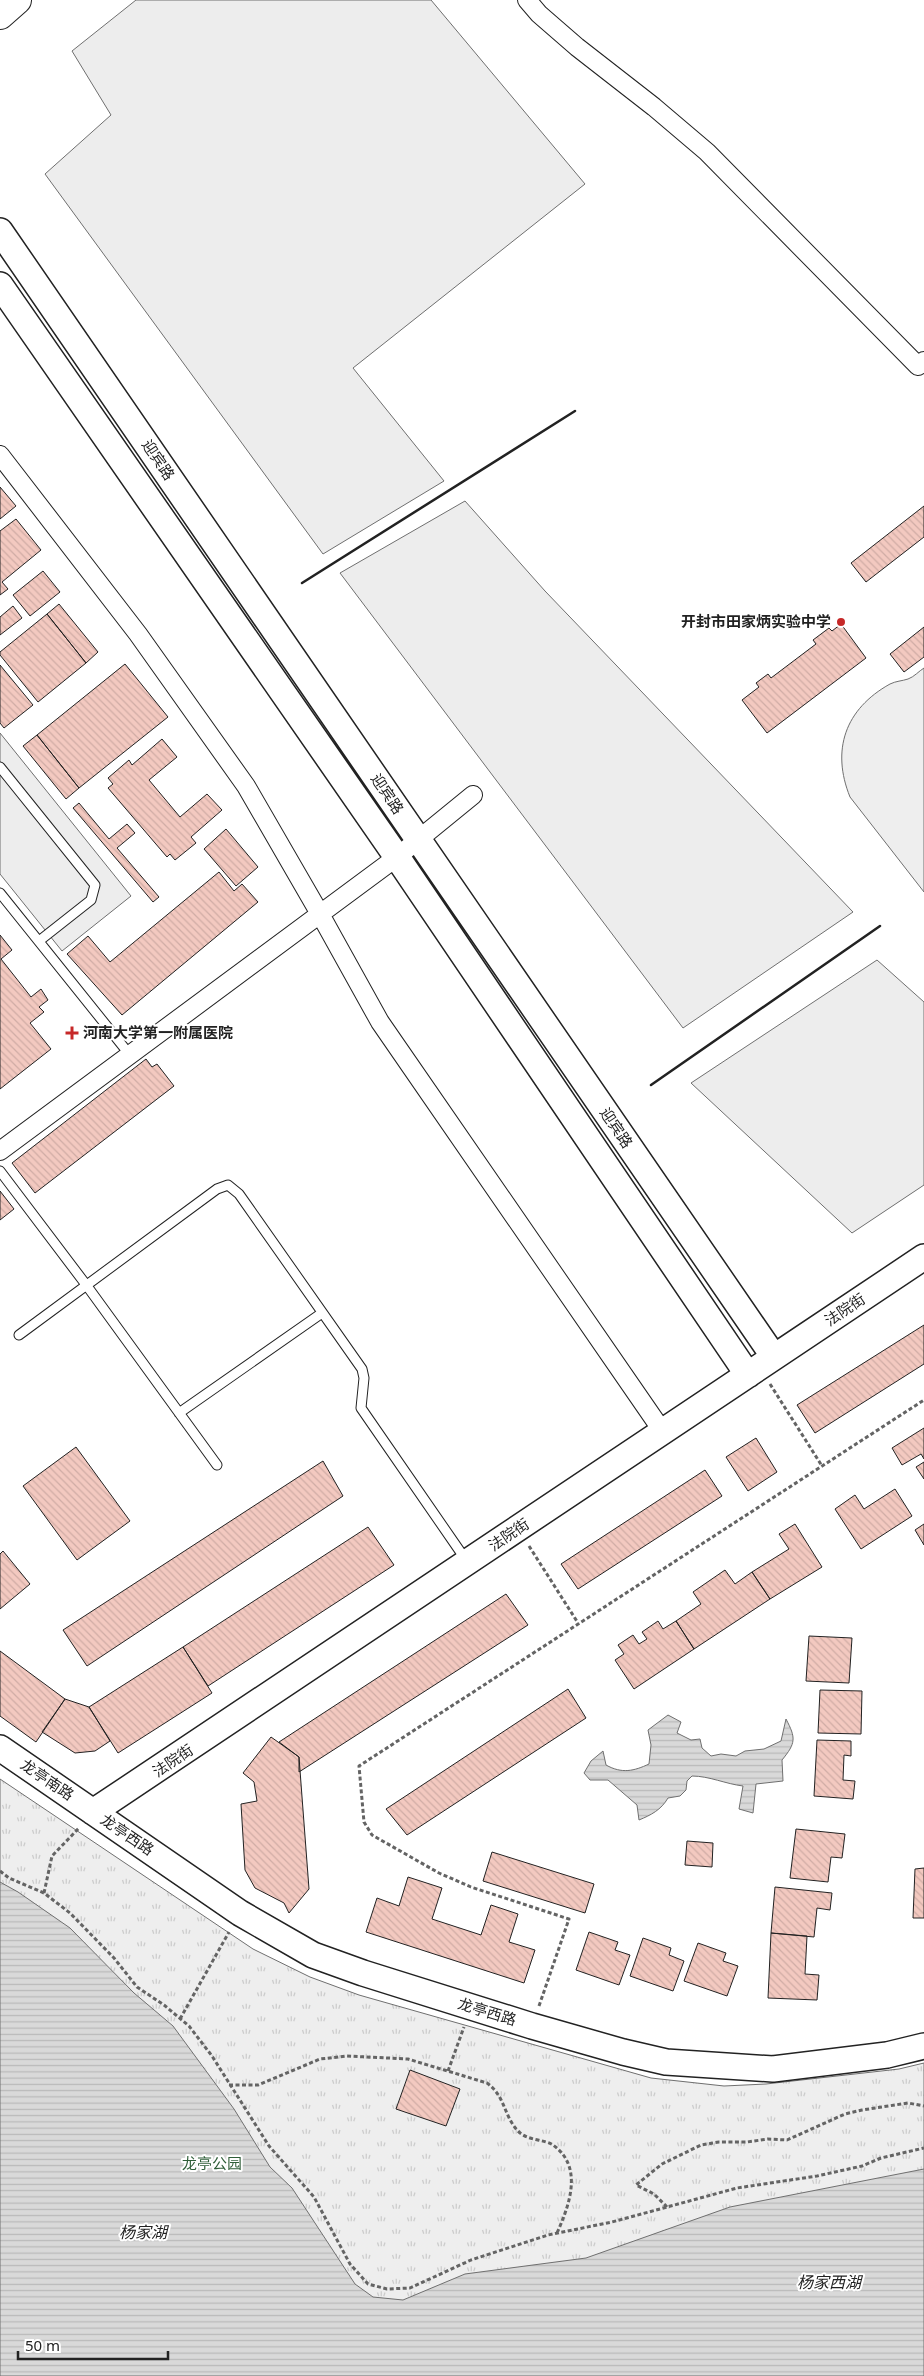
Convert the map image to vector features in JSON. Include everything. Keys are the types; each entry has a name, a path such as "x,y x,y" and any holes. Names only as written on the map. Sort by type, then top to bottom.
{"main road":[{"path":"0,14 17,0"},
{"name":"迎宾路","path":"0,231 419,840 760,1367"},
{"name":"迎宾路","path":"0,285 397,857 760,1367"},
{"name":"法院街","path":"93,1812 924,1257"},
{"name":"龙亭南路","path":"0,1748 93,1812"},
{"name":"龙亭西路","path":"93,1812 240,1913 313,1955 471,2007 623,2052 666,2062 772,2069 886,2055 924,2046"}],"street":[{"path":"527,0 577,47 654,107 707,152 918,366 924,361"},
{"path":"0,456 138,634 246,786 380,1022 663,1432"},
{"path":"0,1151 397,857 473,795"}],"lane":[{"path":"0,767 95,885 91,900 39,941"},
{"path":"0,893 130,1054"},
{"path":"0,1171 87,1286 217,1465"},
{"path":"19,1335 217,1189 228,1185 239,1194 364,1373 361,1408 467,1563"},
{"path":"179,1413 322,1313"}],"path":[{"path":"760,1367 822,1466"},
{"path":"532,2026 569,1919 471,1887 439,1873 372,1835 364,1822 359,1766 924,1400"},
{"path":"518,1529 578,1623"},
{"path":"44,1893 52,1856 93,1812"},
{"path":"0,1871 9,1878 44,1893 70,1913 114,1958 137,1987 189,2026 212,2056 269,2146 314,2197 350,2264 368,2284 387,2289 410,2288 471,2260 556,2234 612,2222 737,2188 817,2176 862,2166 881,2158 924,2148"},
{"path":"180,2019 240,1913"},
{"path":"448,2071 471,2007"},
{"path":"229,2085 258,2085 320,2059 347,2056 408,2059 486,2084 498,2091 518,2132 537,2141 552,2144 565,2157 573,2179 568,2208 556,2234"},
{"path":"667,2207 654,2194 636,2185 662,2164 701,2145 768,2139 787,2140 846,2114 862,2110 908,2103 924,2106"}],"green space":[{"path":"924,668 924,892 850,797 844,780 842,747 846,732 862,706 890,684 906,680"},
{"name":"龙亭公园","path":"0,1779 253,1949 310,1977 359,1995 651,2078 724,2086 766,2084 899,2069 924,2063 924,2376 0,2376"}],"shaded area":[{"path":"136,0 431,0 585,184 353,368 444,481 323,554 45,174 111,115 72,51"},
{"path":"465,501 545,591 853,912 683,1028 340,573"},
{"path":"0,733 131,896 62,951 0,874"},
{"path":"877,960 924,1002 924,1185 852,1233 691,1083"}],"water":[{"path":"668,1715 681,1722 677,1733 691,1740 700,1739 702,1748 711,1756 721,1754 736,1756 745,1751 764,1749 781,1741 786,1719 792,1731 793,1740 790,1749 782,1760 783,1781 756,1784 753,1813 739,1809 743,1786 705,1777 692,1776 687,1781 686,1790 680,1796 668,1798 655,1812 639,1820 637,1805 608,1780 590,1780 584,1773 591,1761 603,1751 606,1765 617,1770 633,1770 649,1764 651,1745 648,1730"},
{"path":"0,1882 18,1892 70,1928 134,1993 173,2026 234,2109 270,2167 292,2188 355,2284 373,2297 403,2300 465,2274 586,2258 730,2207 924,2169 924,2376 0,2376"}],"building":[{"path":"0,487 16,506 0,519"},
{"path":"924,506 924,537 866,582 851,563"},
{"path":"16,519 41,550 2,582 8,589 0,595 0,531"},
{"path":"43,571 60,592 30,616 13,595"},
{"path":"59,604 98,652 86,663 47,614"},
{"path":"13,606 22,618 0,635 0,617"},
{"path":"47,614 86,663 38,702 0,655 0,652"},
{"path":"841,624 866,658 767,733 742,700 759,687 756,683 768,674 771,678 816,644 813,640 829,628 832,631"},
{"path":"924,627 924,657 904,672 890,654"},
{"path":"125,664 168,717 79,788 37,735"},
{"path":"0,665 33,705 4,728 0,723"},
{"path":"37,735 79,788 66,799 23,746"},
{"path":"162,739 177,757 149,780 180,817 207,794 222,810 191,837 196,843 175,860 170,854 167,857 108,788 113,784 108,778 129,760 132,765"},
{"path":"79,803 109,839 127,824 135,833 117,848 159,897 153,902 73,808"},
{"path":"226,829 258,867 236,886 204,849"},
{"path":"219,872 234,891 242,884 258,902 122,1015 67,954 88,936 110,962"},
{"path":"0,935 12,950 1,959 31,997 41,989 48,1000 39,1007 44,1012 30,1023 51,1049 0,1089"},
{"path":"146,1059 152,1067 157,1064 174,1086 35,1193 12,1163"},
{"path":"0,1191 14,1209 0,1220"},
{"path":"924,1325 924,1364 815,1433 797,1405"},
{"path":"924,1428 924,1459 921,1454 902,1465 892,1448"},
{"path":"756,1438 777,1472 748,1491 726,1457"},
{"path":"76,1447 130,1521 77,1560 23,1486"},
{"path":"323,1461 343,1496 87,1666 63,1630"},
{"path":"924,1462 924,1479 916,1467"},
{"path":"705,1470 722,1496 578,1589 561,1564"},
{"path":"895,1489 912,1516 861,1549 835,1509 855,1495 864,1509"},
{"path":"795,1524 822,1567 770,1599 752,1572 789,1549 779,1534"},
{"path":"924,1524 924,1545 915,1530"},
{"path":"368,1527 394,1565 208,1686 183,1647"},
{"path":"3,1551 30,1584 0,1609 0,1554"},
{"path":"725,1570 735,1584 752,1572 770,1599 694,1649 676,1621 701,1604 693,1592"},
{"path":"506,1594 528,1625 299,1772 299,1757 279,1742"},
{"path":"658,1621 663,1629 676,1621 694,1649 634,1689 615,1660 624,1654 618,1645 633,1635 639,1644 647,1639 642,1632"},
{"path":"809,1636 852,1638 849,1683 806,1681"},
{"path":"183,1647 212,1693 118,1753 89,1707"},
{"path":"0,1651 65,1699 36,1742 0,1716"},
{"path":"568,1689 586,1718 407,1835 386,1809"},
{"path":"820,1690 862,1691 861,1734 818,1733"},
{"path":"65,1699 89,1707 110,1741 95,1751 75,1753 42,1732"},
{"path":"271,1737 299,1757 309,1889 289,1913 284,1903 255,1888 245,1870 241,1804 257,1801 254,1782 243,1773"},
{"path":"817,1740 851,1741 851,1756 844,1755 843,1780 855,1781 853,1799 814,1796"},
{"path":"796,1829 845,1834 842,1858 831,1857 828,1882 790,1878"},
{"path":"687,1841 713,1843 712,1867 685,1865"},
{"path":"492,1852 594,1884 585,1913 483,1881"},
{"path":"924,1868 924,1918 913,1918 915,1869"},
{"path":"408,1877 442,1888 432,1919 481,1935 491,1905 518,1914 509,1942 535,1950 524,1983 366,1932 377,1898 399,1906"},
{"path":"775,1887 832,1893 830,1910 817,1908 814,1937 771,1933"},
{"path":"589,1932 618,1942 615,1950 630,1955 619,1985 576,1970"},
{"path":"771,1933 807,1936 805,1974 819,1975 817,2000 768,1998"},
{"path":"643,1938 671,1948 669,1955 684,1961 673,1991 630,1976"},
{"path":"698,1943 726,1953 723,1961 738,1966 727,1996 684,1981"},
{"path":"410,2070 460,2089 446,2126 396,2109"}],"wall":[{"path":"302,583 575,411"},
{"path":"651,1085 880,926"}],"place":[{"name":"开封市田家炳实验中学","path":"841,622"},
{"name":"河南大学第一附属医院","path":"72,1033"}],"water label":[{"name":"杨家湖","path":"143,2232"},
{"name":"杨家西湖","path":"829,2282"}]}
